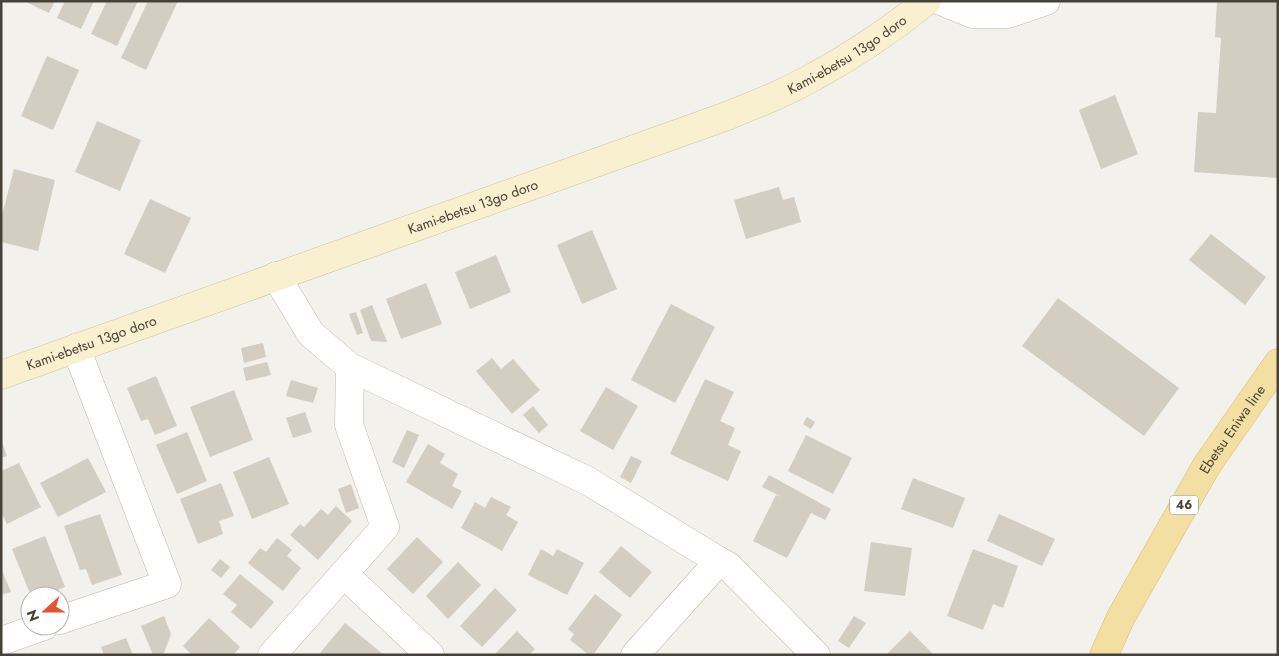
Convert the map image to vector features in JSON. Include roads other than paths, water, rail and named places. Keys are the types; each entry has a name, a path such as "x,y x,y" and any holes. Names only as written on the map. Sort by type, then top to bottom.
{"main road":[{"name":"Ebetsu Eniwa line","path":"1104,655 1121,617 1207,465 1278,363"}],"street":[{"name":"Kami-ebetsu 13go doro","path":"1,375 727,116 782,93 816,76 904,20 927,1"},
{"path":"940,1 973,14 1008,14 1046,1"},
{"path":"276,276 311,334 350,367 588,481 720,561 728,566 816,655"},
{"path":"70,617 168,584 76,348"},
{"path":"272,655 385,527 349,425 350,367"},
{"path":"635,655 720,561"},
{"path":"344,574 430,655"},
{"path":"1,640 20,634"}]}
